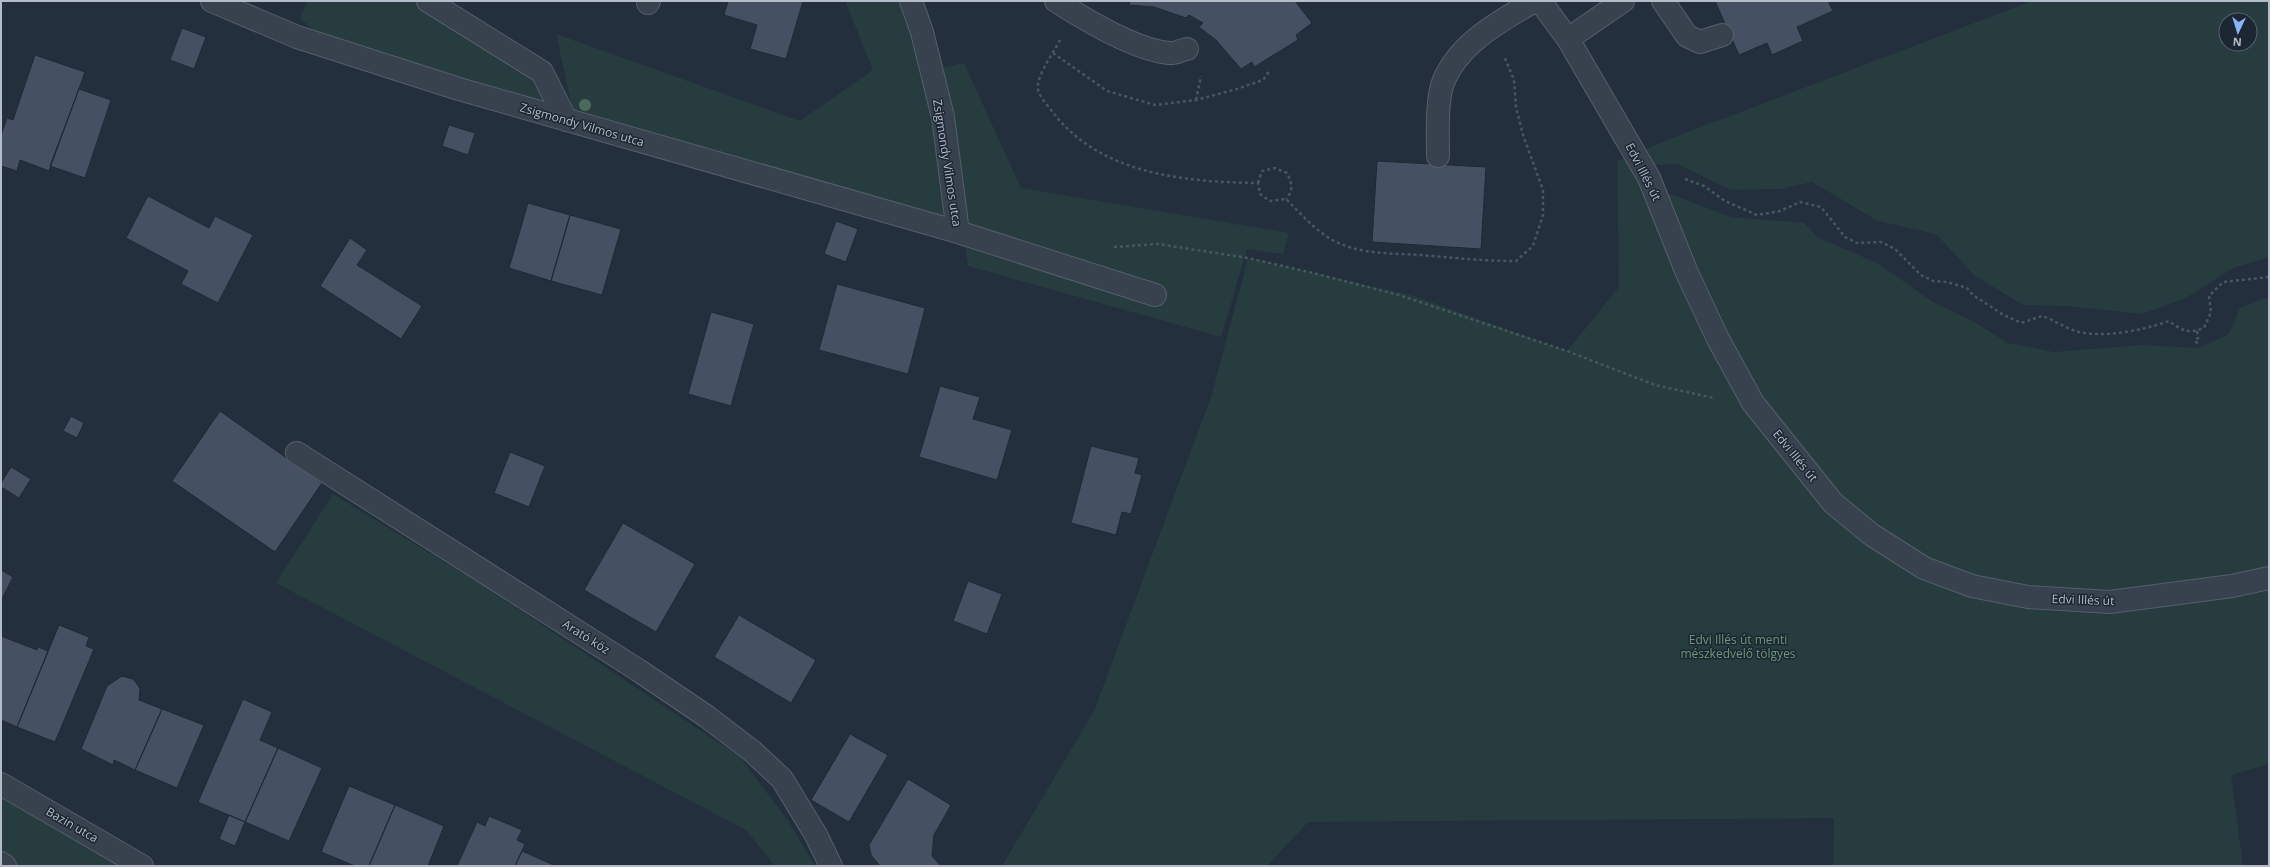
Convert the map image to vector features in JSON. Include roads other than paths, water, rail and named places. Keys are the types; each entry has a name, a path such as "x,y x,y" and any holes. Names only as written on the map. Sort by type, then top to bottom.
{"street":[{"name":"Zsigmondy Vilmos utca","path":"212,1 320,45 459,90 958,232 1155,295"},
{"path":"428,1 542,72 566,120"},
{"name":"Zsigmondy Vilmos utca","path":"911,1 922,32 943,117 958,232"},
{"path":"1056,1 1076,14 1147,48 1170,54 1186,49"},
{"path":"1438,156 1438,118 1443,81 1461,52 1494,25 1534,1"},
{"name":"Edvi Illés út","path":"1540,1 1568,39 1649,178 1687,273 1718,339 1753,403 1833,503 1872,535 1924,568 1972,586 2028,597 2110,602 2232,586 2269,578"},
{"path":"1568,39 1623,1"},
{"path":"1663,1 1687,36 1700,42 1722,35"},
{"name":"Arató köz","path":"297,453 638,670 706,716 752,751 782,779 816,835 831,866"},
{"name":"Bazin utca","path":"1,784 142,866"},
{"path":"1,863 5,866"}],"park label":[{"name":"Edvi Illés út menti mészkedvelő tölgyes","path":"1738,647"}]}
